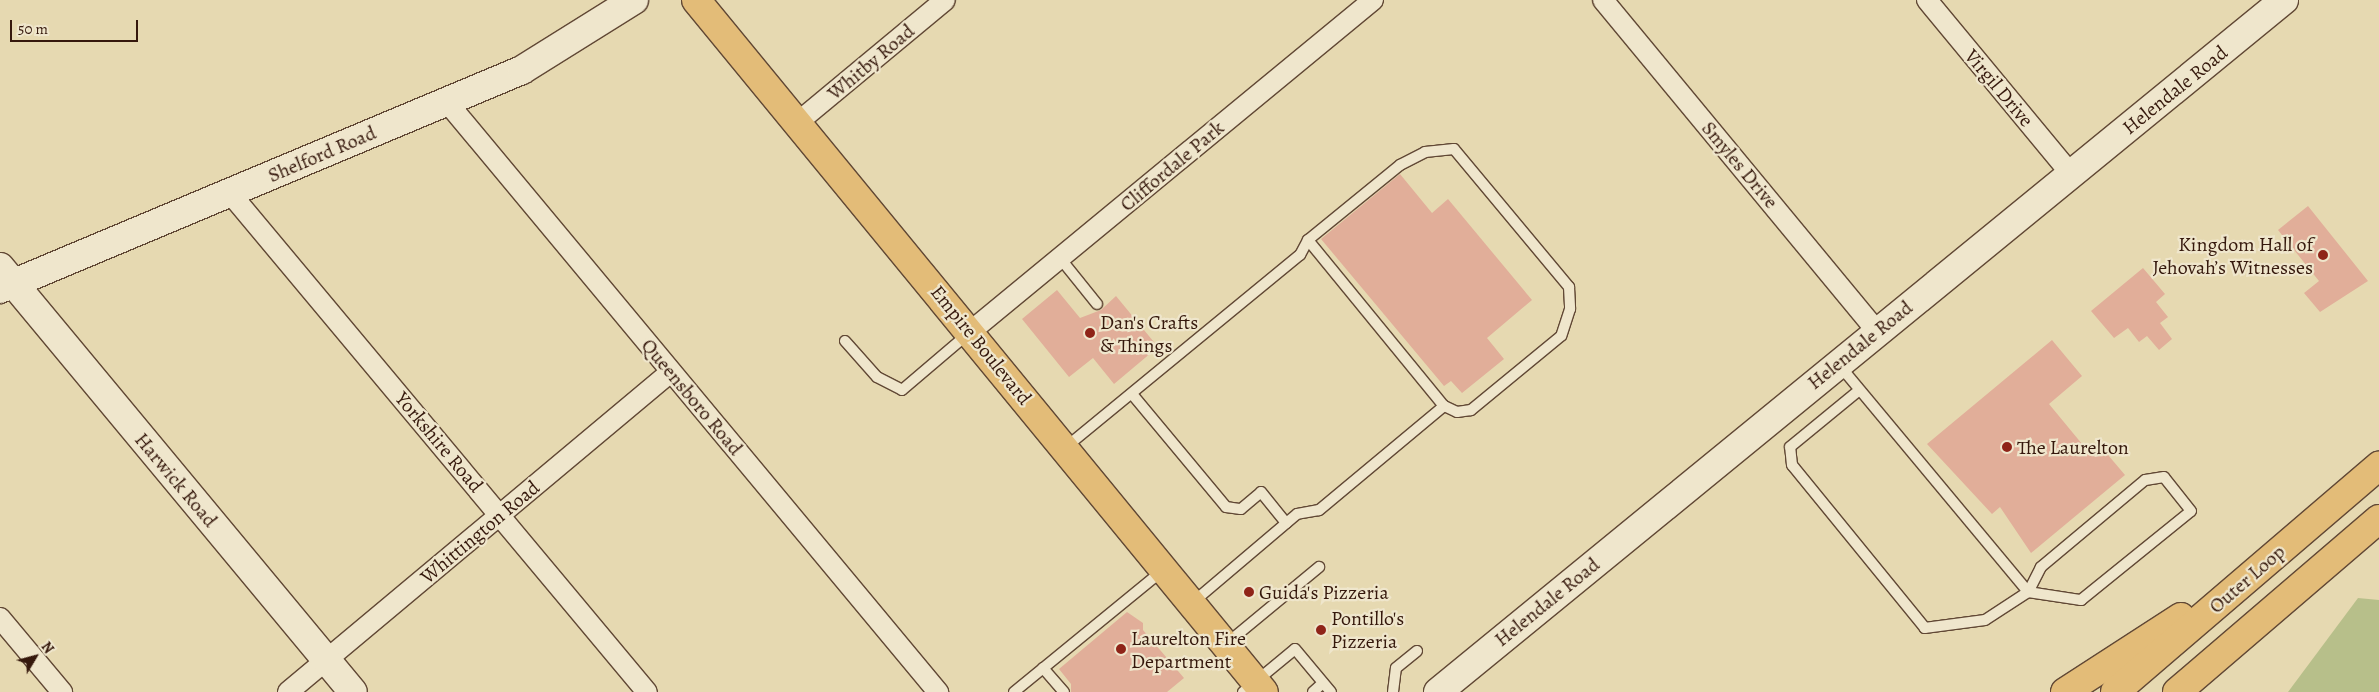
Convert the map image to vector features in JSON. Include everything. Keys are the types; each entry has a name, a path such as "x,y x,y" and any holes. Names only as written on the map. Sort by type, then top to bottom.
{"main road":[{"name":"Empire Boulevard","path":"696,0 1191,603 1225,645 1254,689"},
{"name":"Outer Loop","path":"2115,692 2379,466"},
{"name":"Outer Loop","path":"2177,692 2379,520"},
{"path":"2065,692 2274,556"}],"street":[{"name":"Shelford Road","path":"5,280 230,193 447,102 555,53 634,0"},
{"name":"Whitby Road","path":"797,123 945,0"},
{"name":"Cliffordale Park","path":"970,332 1373,0"},
{"name":"Smyles Drive","path":"1603,0 1877,331"},
{"name":"Virgil Drive","path":"1927,0 2072,175"},
{"name":"Helendale Road","path":"1438,692 2284,0"},
{"name":"Queensboro Road","path":"447,102 938,692"},
{"name":"Yorkshire Road","path":"230,193 647,692"},
{"name":"Harwick Road","path":"5,280 353,692"},
{"name":"Whittington Road","path":"288,692 671,372"},
{"path":"0,618 62,692"}],"lane":[{"path":"1065,448 1300,255 1308,240 1400,165 1425,152 1454,149 1569,287 1570,309 1561,336 1470,410 1457,412 1444,406 1308,240"},
{"path":"1060,258 1097,304"},
{"path":"845,341 877,377 902,390 970,332"},
{"path":"1838,363 1857,392 2028,592 2080,600 2191,511 2164,477 2145,480 2041,566 2028,592 1985,620 1925,628 1792,465 1790,447 1857,392"},
{"path":"1132,394 1226,507 1241,509 1261,492 1286,523"},
{"path":"1191,603 1297,514 1319,510 1444,406"},
{"path":"1225,645 1319,567"},
{"path":"1014,692 1164,570"},
{"path":"1254,689 1295,649 1330,692"},
{"path":"1393,692 1396,668 1417,651"},
{"path":"1044,668 1064,692"},
{"path":"1313,692 1323,683"}],"green space":[{"path":"2358,598 2379,600 2379,692 2288,692"}],"building":[{"path":"1400,174 1432,213 1448,199 1532,300 1487,338 1504,359 1462,393 1451,381 1444,386 1321,239"},
{"name":"Kingdom Hall of Jehovah’s Witnesses","path":"2308,206 2368,281 2320,312 2304,293 2319,281 2278,230"},
{"name":"Kingdom Hall of Jehovah’s Witnesses","path":"2143,268 2165,294 2156,302 2168,317 2160,323 2172,339 2159,350 2147,336 2139,342 2128,328 2114,338 2091,311"},
{"name":"Dan's Crafts & Things","path":"1057,290 1080,318 1101,310 1116,296 1158,347 1114,384 1093,358 1069,377 1022,319"},
{"name":"The Laurelton","path":"2052,340 2082,376 2049,404 2087,450 2097,442 2125,475 2031,553 2000,507 1992,514 1927,444"},
{"name":"Laurelton Fire Department","path":"1127,612 1143,623 1143,630 1184,678 1167,692 1071,692 1071,684 1059,669"}],"place":[{"name":"Kingdom Hall of Jehovah’s Witnesses","path":"2323,255"},
{"name":"Dan's Crafts & Things","path":"1090,333"},
{"name":"The Laurelton","path":"2007,447"},
{"name":"Guida's Pizzeria","path":"1249,592"},
{"name":"Pontillo's Pizzeria","path":"1321,630"},
{"name":"Laurelton Fire Department","path":"1121,649"}]}
